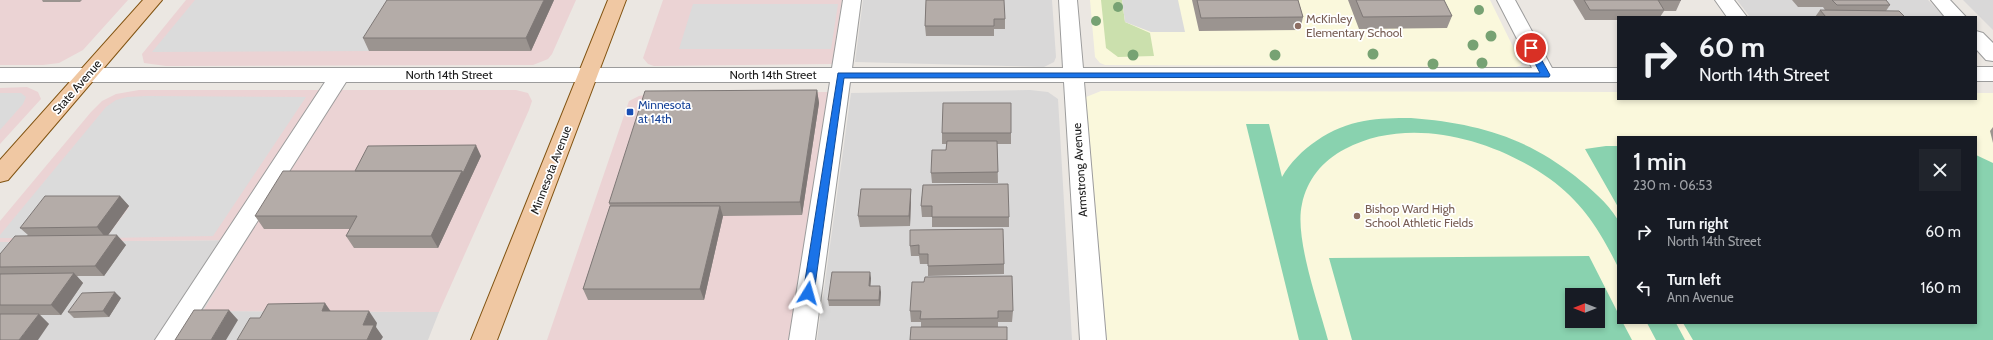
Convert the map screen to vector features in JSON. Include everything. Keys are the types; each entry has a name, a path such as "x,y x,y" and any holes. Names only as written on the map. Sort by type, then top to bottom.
{"main road":[{"name":"State Avenue","path":"0,174 153,0"},
{"name":"Minnesota Avenue","path":"484,340 617,0"}],"street":[{"path":"802,340 852,0"},
{"name":"Armstrong Avenue","path":"1068,0 1093,340"},
{"path":"1506,0 1546,75"},
{"path":"1724,0 1736,16"},
{"path":"1940,0 1955,16"},
{"path":"1977,38 1993,55"},
{"path":"1977,74 1993,74"},
{"name":"North 14th Street","path":"1,77 1617,75"},
{"path":"168,340 339,76"}],"shaded area":[{"path":"0,0 128,0 83,50 59,63 43,65 0,65"},
{"path":"186,0 576,0 552,54 548,59 533,65 166,66 144,63 142,54"},
{"path":"195,0 401,0 369,51 152,52"},
{"path":"663,0 842,0 832,64 654,66 648,64 643,58"},
{"path":"863,0 1052,0 1056,57 1054,62 1044,67 855,62"},
{"name":"McKinley Elementary School","path":"1090,0 1490,0 1522,65 1516,67 1105,65 1100,63 1095,57"},
{"path":"1122,0 1178,0 1185,32 1151,32 1125,22"},
{"path":"1737,0 1928,0 1944,16 1749,16"},
{"path":"1963,0 1993,0 1993,30"},
{"path":"693,4 838,4 831,49 679,49"},
{"path":"27,87 38,92 41,99 0,144 0,88"},
{"path":"139,90 516,90 528,93 532,101 439,312 203,311 246,240 0,242 0,221 91,112 102,101 116,94"},
{"path":"1030,90 1048,92 1058,99 1072,340 817,340 851,93"},
{"name":"Bishop Ward High School Athletic Fields","path":"1101,91 1617,92 1617,100 1977,100 1977,93 1993,93 1993,340 1107,340 1086,97"},
{"path":"828,92 789,340 547,340 629,101 639,96 656,93"},
{"path":"0,93 21,93 26,97 23,104 0,130"},
{"path":"127,97 306,97 213,236 106,238 129,207 30,238 0,238 0,235 106,107 116,100"},
{"path":"247,240 203,311 439,312 428,340 0,340 0,242"}],"green space":[{"path":"1101,0 1122,0 1125,22 1150,33 1154,56 1118,57 1106,48"},
{"path":"1388,118 1434,120 1477,128 1517,141 1556,162 1598,196 1609,207 1617,219 1617,265 1590,218 1562,188 1528,165 1477,143 1450,136 1423,133 1396,134 1370,139 1345,149 1329,159 1312,179 1304,195 1300,218 1301,235 1304,253 1328,340 1299,340 1246,124 1269,124 1282,177 1297,157 1317,140 1340,128 1352,124"},
{"path":"1617,146 1617,205 1585,149"},
{"path":"1977,155 1993,163 1993,340 1693,340 1684,324 1977,324"},
{"path":"1589,256 1617,311 1617,324 1624,324 1632,340 1352,340 1329,258"},
{"path":"1648,324 1677,324 1685,340 1656,340"}],"building":[{"path":"387,0 544,0 526,38 363,38"},
{"path":"926,0 1004,0 1005,19 994,19 994,26 925,26"},
{"path":"1197,0 1298,0 1303,17 1201,18"},
{"path":"1356,0 1444,0 1452,16 1363,17"},
{"path":"1584,0 1658,0 1664,10 1590,10"},
{"path":"1832,0 1886,0 1890,5 1837,5"},
{"path":"1820,10 1899,11 1904,16 1825,16"},
{"path":"817,90 800,202 609,203 645,91"},
{"path":"943,103 1011,103 1011,133 942,133"},
{"path":"947,141 997,141 998,172 931,173 932,150 946,150"},
{"path":"476,145 463,173 462,171 355,171 368,146"},
{"path":"283,171 462,171 431,236 346,236 357,216 255,216"},
{"path":"1008,184 1009,217 932,217 932,206 921,206 923,185"},
{"path":"861,189 911,189 909,216 858,216"},
{"path":"45,196 120,196 97,227 20,228"},
{"path":"610,206 720,206 700,289 583,289"},
{"path":"1003,229 1004,264 928,266 928,254 919,254 919,245 910,246 910,230"},
{"path":"117,235 95,266 0,267 0,254 15,236"},
{"path":"832,272 870,272 869,286 880,286 879,300 828,300"},
{"path":"74,273 51,305 0,305 0,274"},
{"path":"1012,276 1013,311 998,311 998,318 920,319 921,311 910,311 912,282 924,282 925,277"},
{"path":"115,292 103,311 68,312 82,293"},
{"path":"325,303 322,311 369,311 363,325 374,325 367,340 237,340 250,318 260,318 268,304"},
{"path":"194,310 229,310 211,340 175,340"},
{"path":"0,314 39,314 19,340 0,340"},
{"path":"911,327 1007,327 1007,340 910,340"}],"place":[{"name":"McKinley Elementary School","path":"1298,26"},
{"name":"Minnesota at 14th","path":"630,112"},
{"name":"Bishop Ward High School Athletic Fields","path":"1357,216"}],"route":[{"path":"808,293 840,75 1546,75 1531,48"}]}
